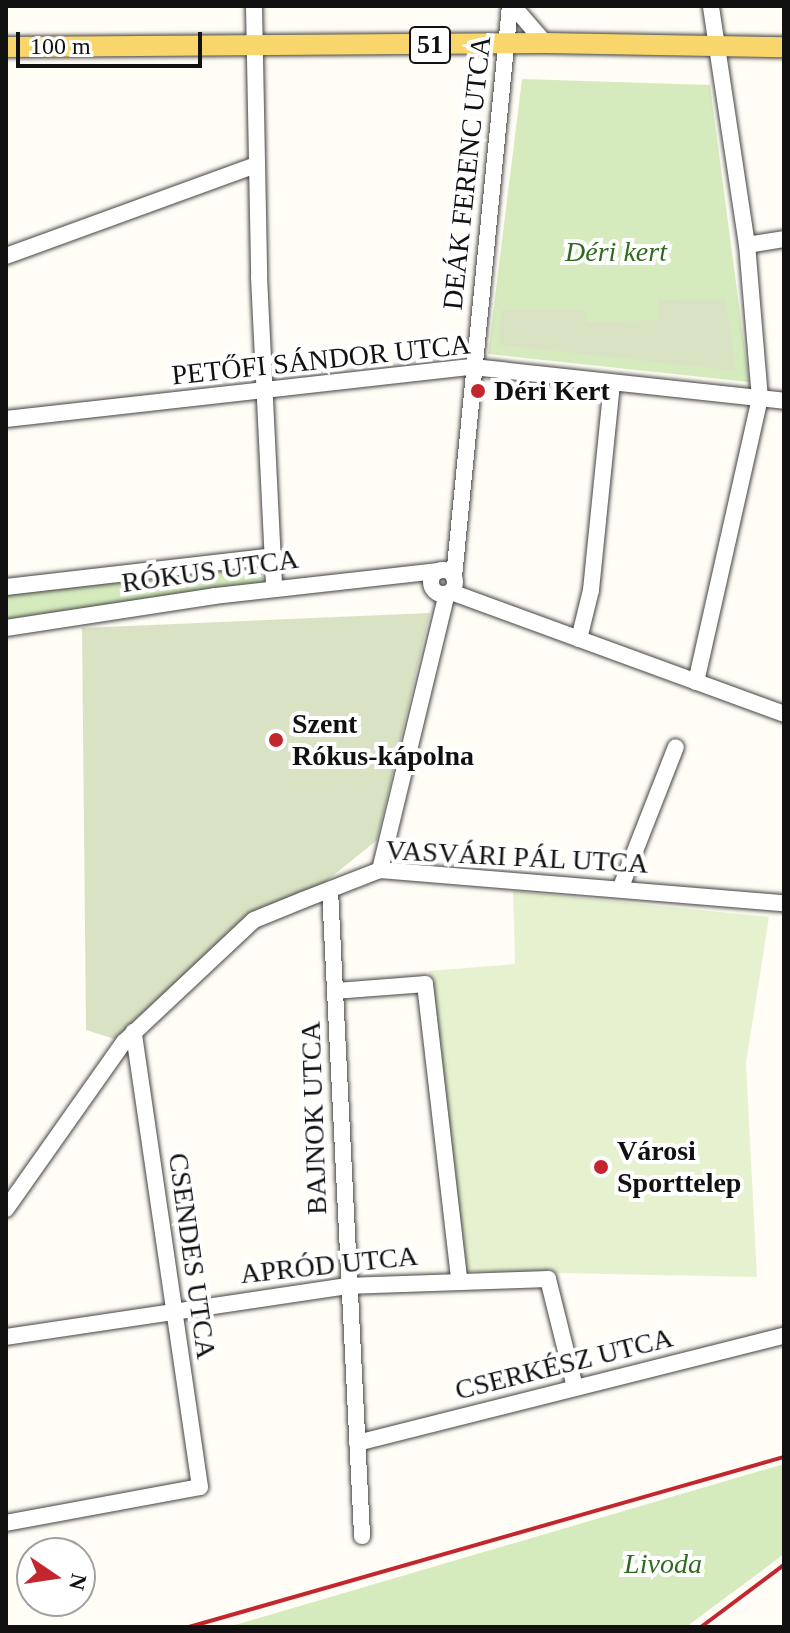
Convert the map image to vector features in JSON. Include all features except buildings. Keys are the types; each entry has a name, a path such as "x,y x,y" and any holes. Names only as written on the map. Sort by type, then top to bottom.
{"main road":[{"name":"51","path":"6,47 253,48 545,43 784,47"}],"street":[{"path":"254,6 256,165 274,588"},
{"name":"DEÁK FERENC UTCA","path":"511,6 545,43"},
{"name":"DEÁK FERENC UTCA","path":"380,870 443,612 444,583 455,537 511,6"},
{"path":"696,682 760,399 747,245 711,6"},
{"path":"6,256 256,165"},
{"path":"747,245 784,239"},
{"name":"PETŐFI SÁNDOR UTCA","path":"6,419 473,367 784,401"},
{"path":"579,639 591,590 612,384"},
{"name":"RÓKUS UTCA","path":"6,587 275,556"},
{"path":"444,583 579,639 784,714"},
{"name":"RÓKUS UTCA","path":"6,628 274,588 444,583"},
{"path":"621,887 676,747"},
{"name":"VASVÁRI PÁL UTCA","path":"6,1209 134,1032 254,920 380,870 621,887 784,903"},
{"name":"BAJNOK UTCA","path":"330,890 346,1286 362,1536"},
{"path":"335,991 425,984 459,1278"},
{"name":"CSENDES UTCA","path":"6,1523 200,1487 134,1032"},
{"name":"APRÓD UTCA","path":"6,1337 346,1286 459,1278 548,1279 575,1387"},
{"name":"CSERKÉSZ UTCA","path":"357,1443 784,1336"}],"green space":[{"name":"Déri kert","path":"522,79 710,85 749,382 488,354"},
{"path":"726,299 736,371 499,345 501,310 584,310 587,322 658,320 658,300"},
{"path":"261,559 263,583 6,619 6,589"},
{"path":"430,613 377,840 303,900 254,920 124,1042 86,1030 82,628"},
{"name":"Városi Sporttelep","path":"513,891 769,917 746,1063 757,1277 462,1271 429,971 515,964"},
{"name":"Livoda","path":"784,1464 784,1554 686,1627 228,1627"}],"railway":[{"path":"189,1627 784,1457"},
{"path":"701,1627 784,1565"}],"place":[{"name":"Déri Kert","path":"478,391"},
{"name":"Szent Rókus-kápolna","path":"276,740"},
{"name":"Városi Sporttelep","path":"601,1167"}]}
